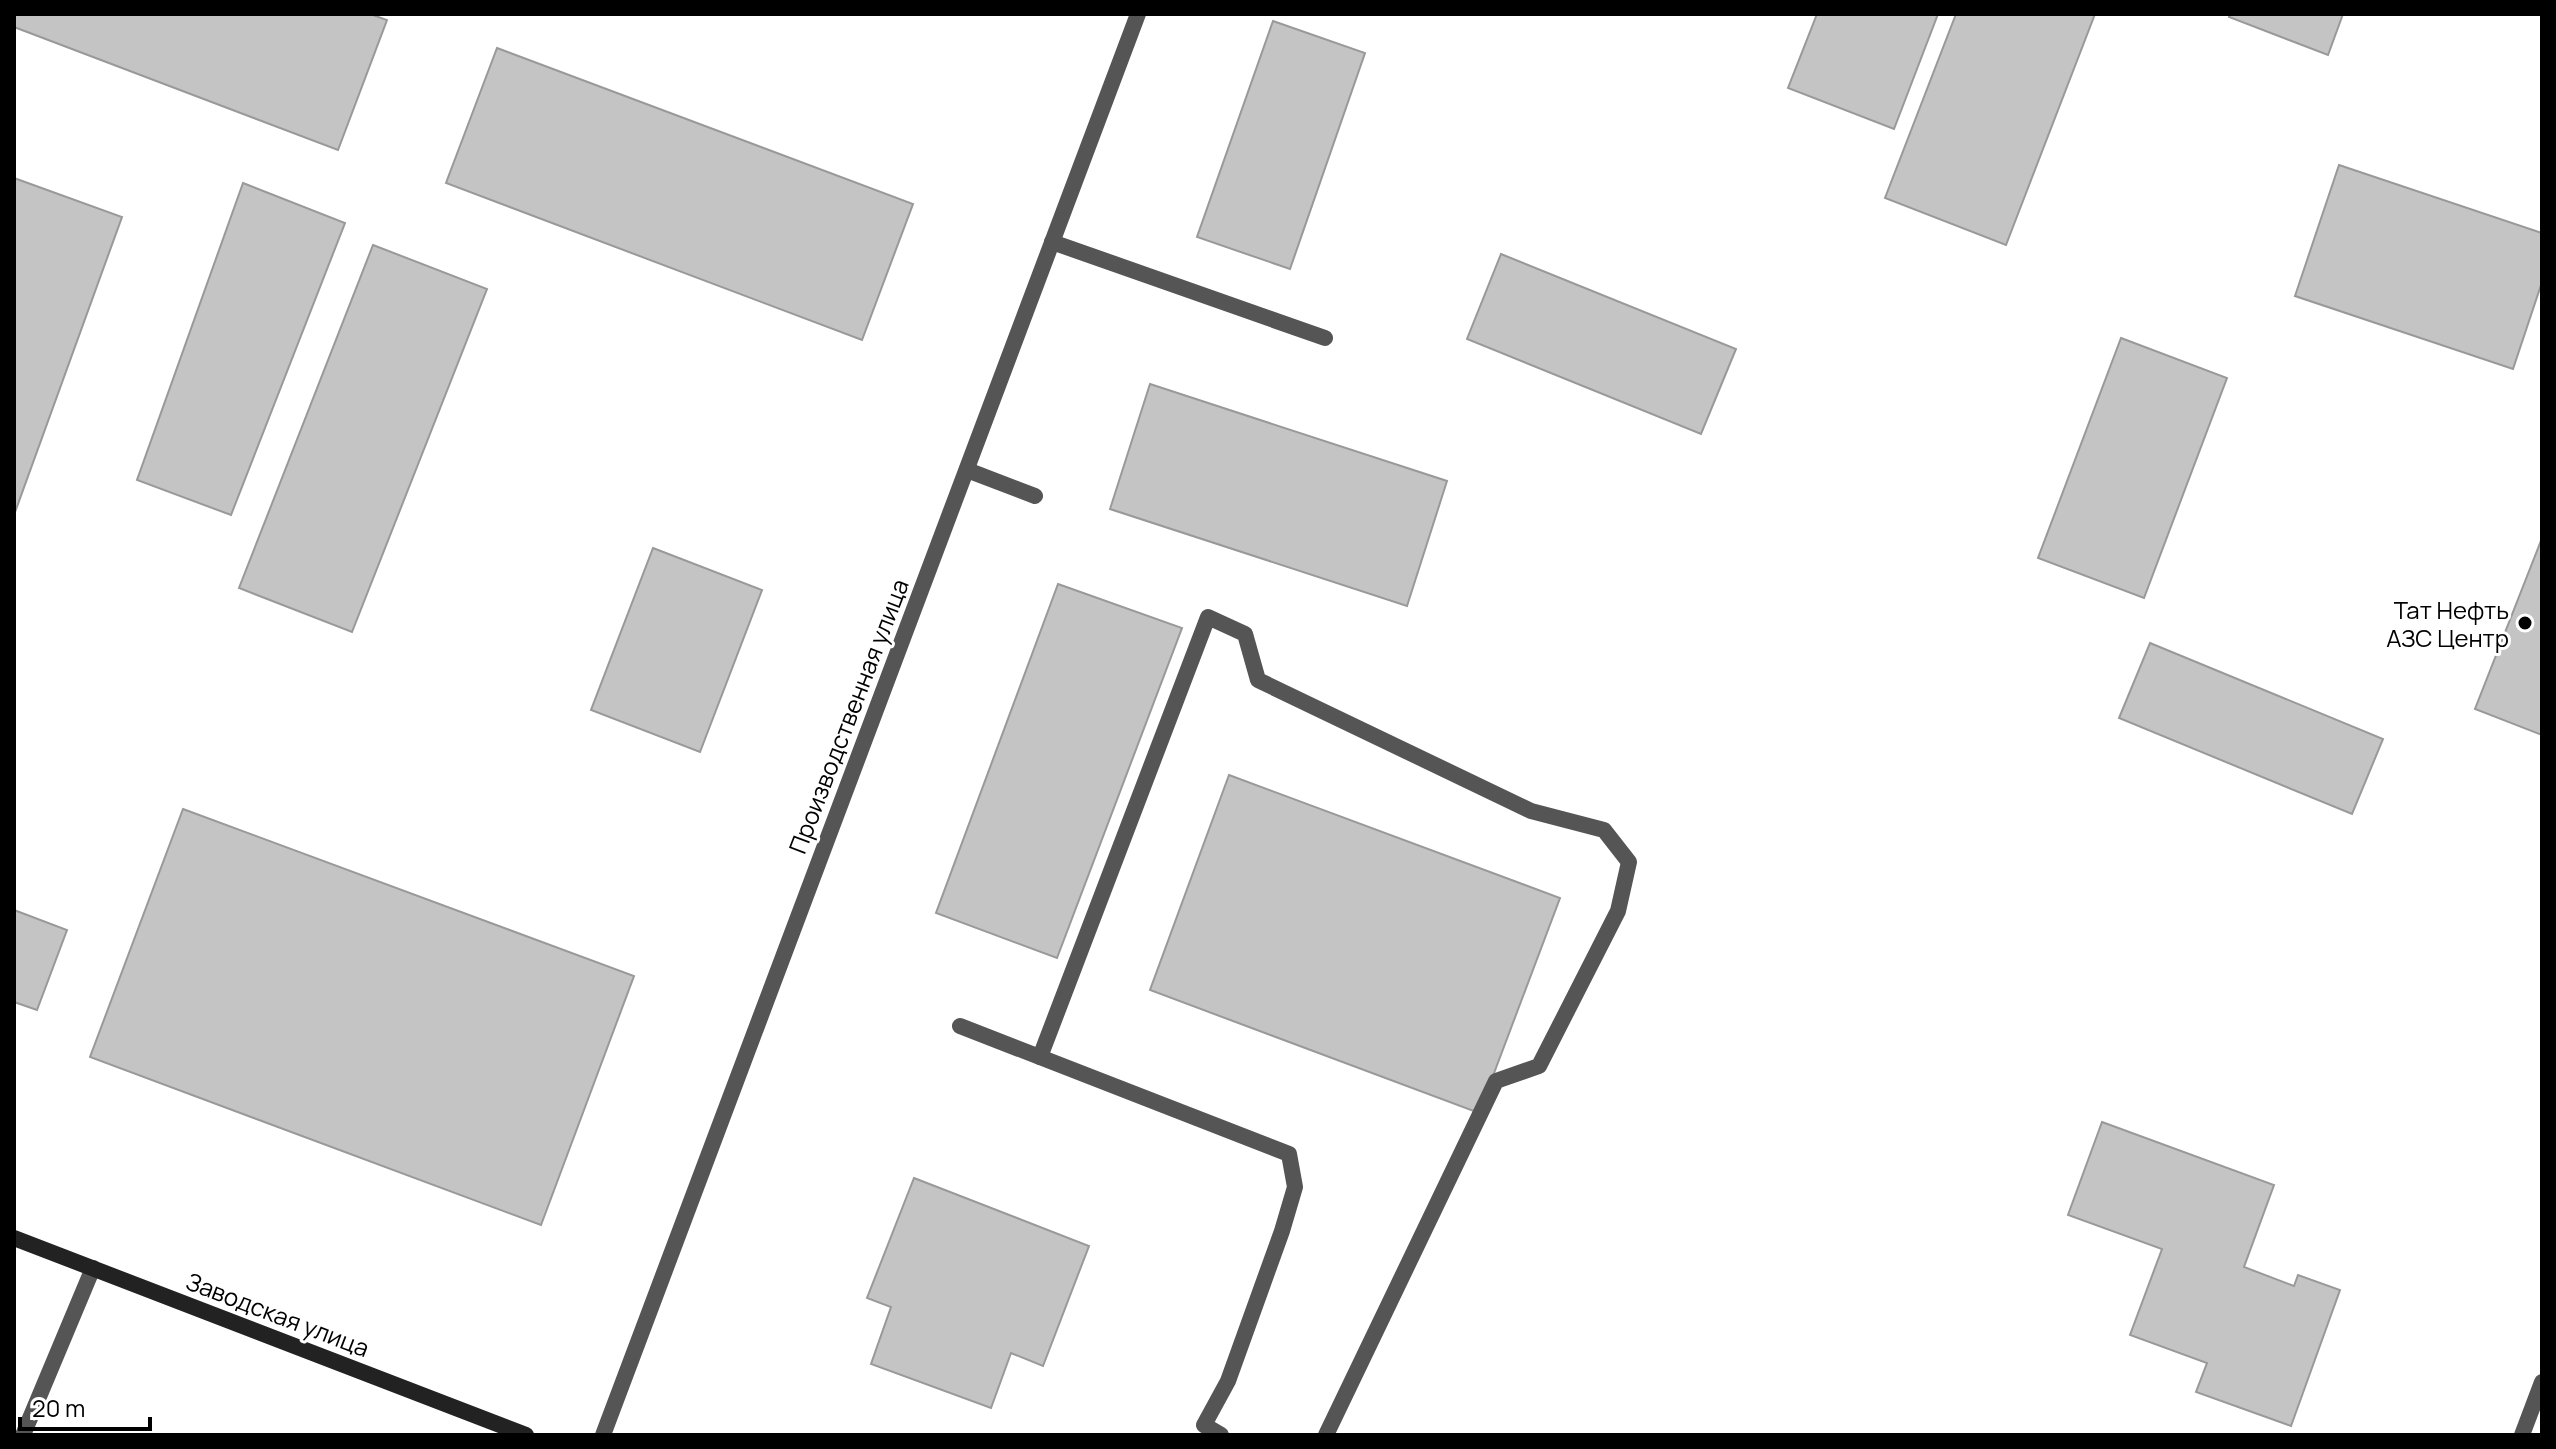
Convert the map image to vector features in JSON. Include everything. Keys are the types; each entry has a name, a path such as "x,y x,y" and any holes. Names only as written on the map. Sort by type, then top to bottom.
{"street":[{"name":"Производственная улица","path":"603,1435 1138,14"},
{"path":"1052,242 1325,338"},
{"path":"967,470 1035,496"},
{"path":"1040,1057 1208,617 1245,634 1258,680 1531,811 1604,830 1629,862 1618,911 1579,991 1539,1066 1496,1081 1326,1435"},
{"path":"960,1026 1289,1154 1295,1187 1282,1231 1228,1381 1204,1425 1221,1435"},
{"name":"Заводская улица","path":"14,1238 526,1435"},
{"path":"23,1435 93,1268"},
{"path":"2522,1435 2542,1382"}],"building":[{"path":"14,14 370,14 387,20 338,150 14,27"},
{"path":"1817,14 1938,14 1894,129 1788,88"},
{"path":"1956,14 2095,14 2006,245 1885,198"},
{"path":"2230,14 2343,14 2328,55 2229,17"},
{"path":"1273,21 1365,53 1290,269 1197,237"},
{"path":"497,48 913,204 862,340 446,183"},
{"path":"2339,165 2542,233 2542,282 2513,369 2295,296"},
{"path":"14,178 122,217 14,515"},
{"path":"243,183 345,223 231,515 137,480"},
{"path":"373,245 487,289 352,632 239,588"},
{"path":"1501,254 1736,349 1701,434 1467,339"},
{"path":"2121,338 2227,378 2144,598 2038,558"},
{"path":"1150,384 1447,481 1407,606 1110,509"},
{"name":"Тат Нефть АЗС Центр","path":"2542,538 2542,735 2475,709"},
{"path":"653,548 762,590 700,752 591,710"},
{"path":"1058,584 1182,628 1057,958 936,913"},
{"path":"2150,643 2383,739 2352,814 2119,718"},
{"path":"1229,775 1560,898 1479,1113 1150,990"},
{"path":"183,809 634,976 541,1225 90,1057"},
{"path":"14,910 67,930 37,1010 14,1002"},
{"path":"2102,1122 2274,1185 2244,1267 2294,1286 2298,1275 2340,1290 2291,1426 2196,1392 2207,1363 2130,1335 2162,1249 2068,1215"},
{"path":"914,1178 1089,1246 1043,1366 1011,1353 991,1408 871,1364 891,1307 867,1298"}],"place":[{"name":"Тат Нефть АЗС Центр","path":"2525,623"}]}
